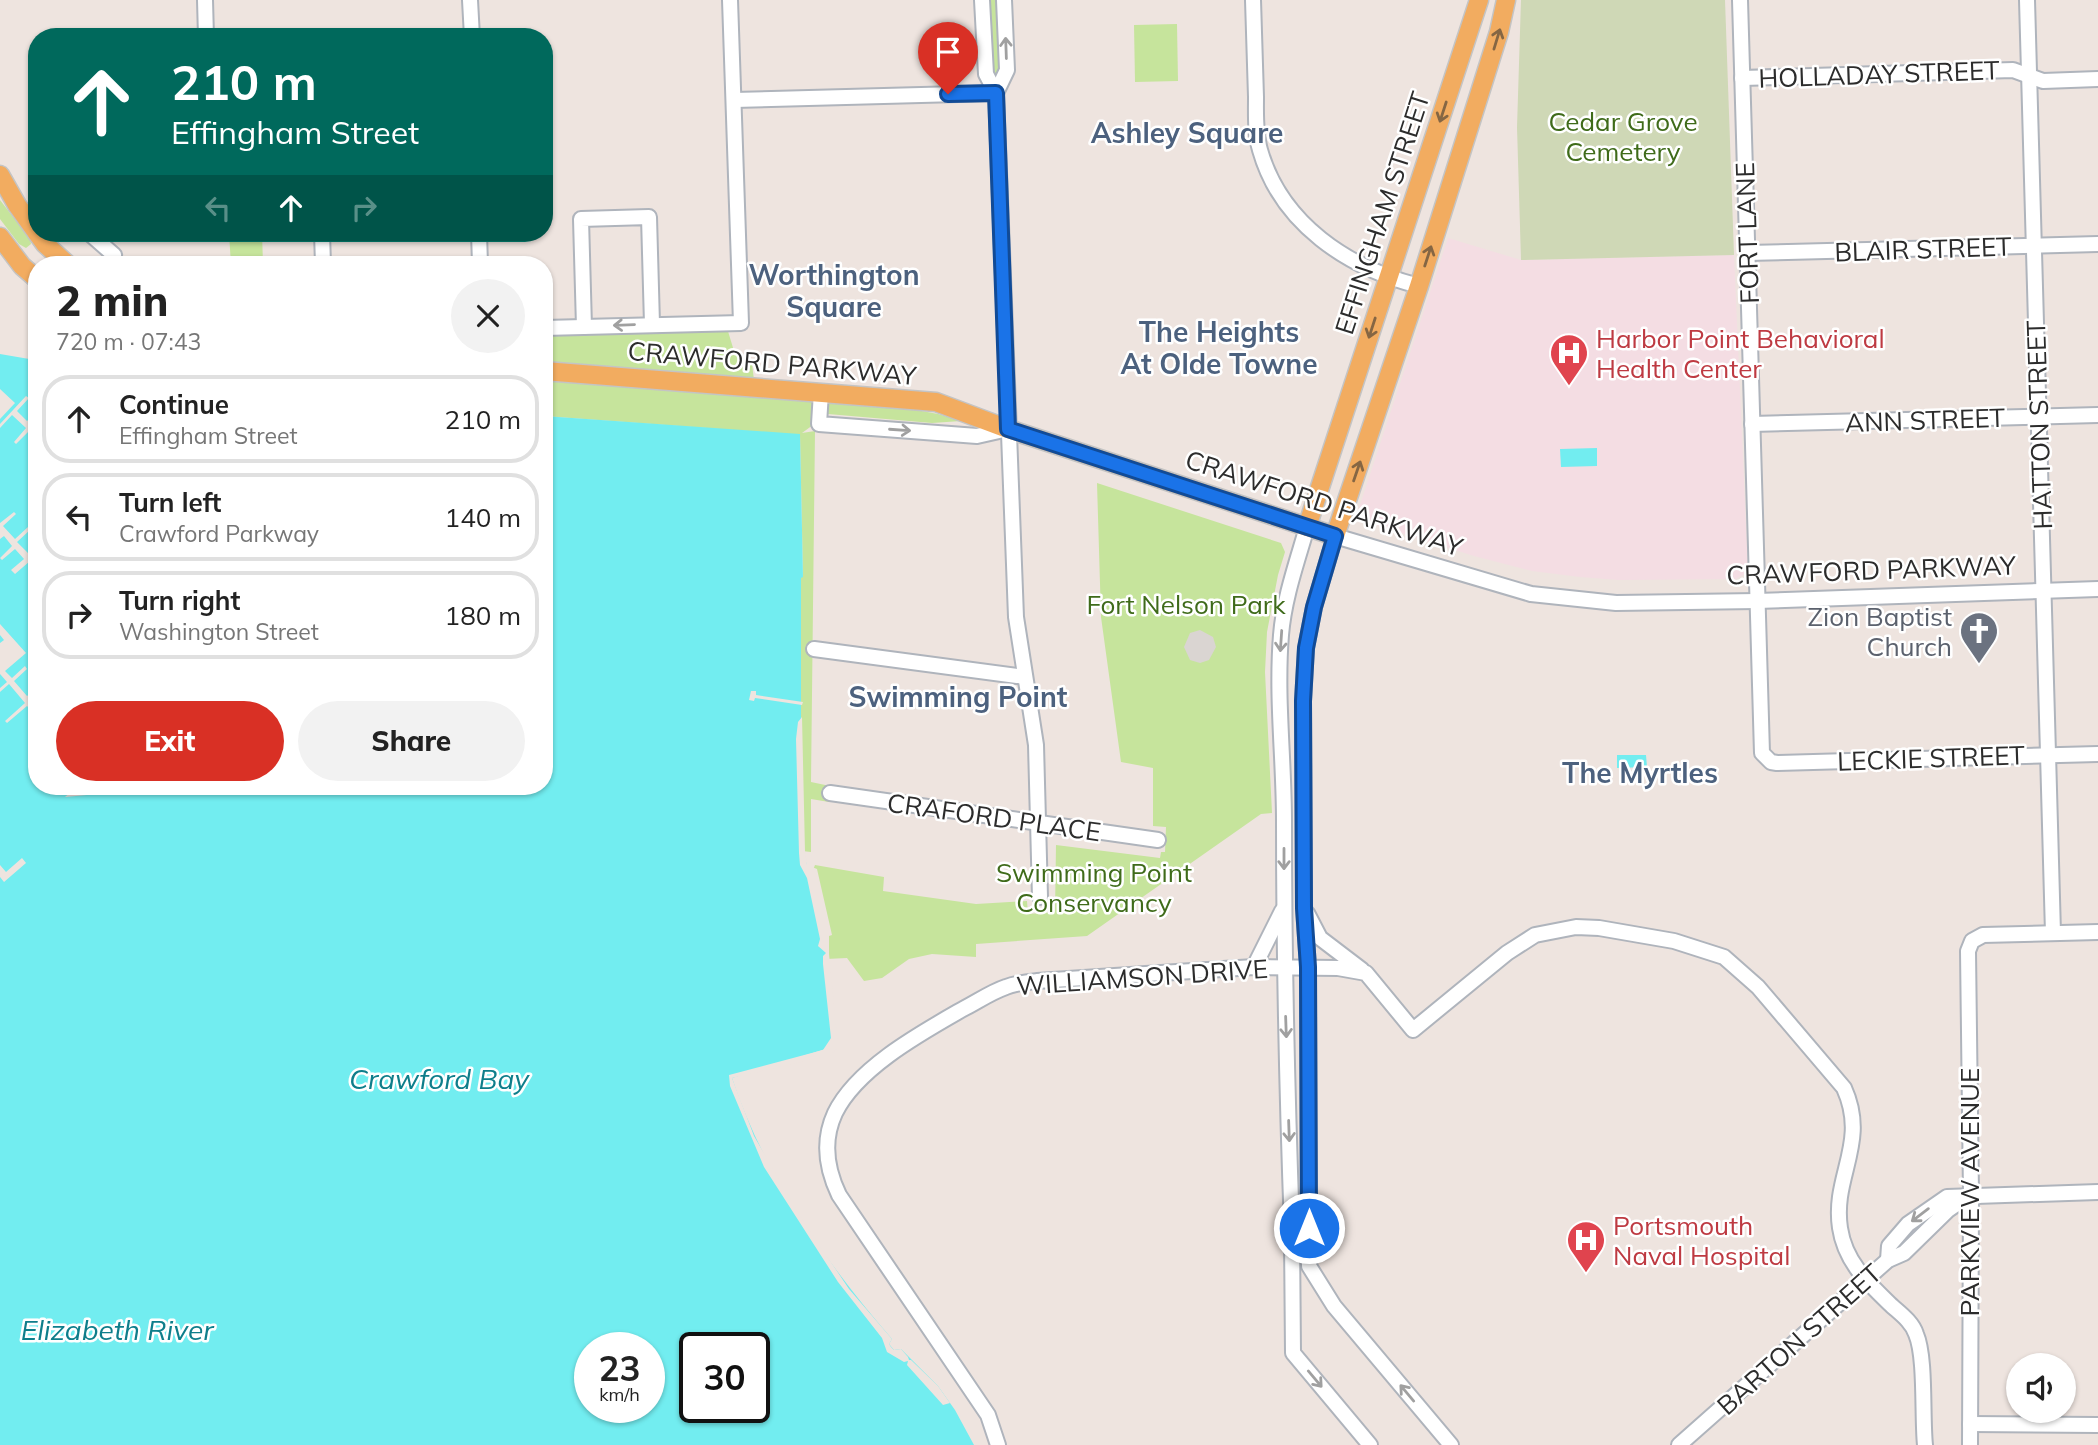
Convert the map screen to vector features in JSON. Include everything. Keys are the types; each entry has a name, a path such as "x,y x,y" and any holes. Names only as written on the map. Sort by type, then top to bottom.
{"main road":[{"name":"EFFINGHAM STREET","path":"1307,527 1479,0"},
{"path":"1335,536 1419,286 1507,0"},
{"path":"0,175 28,220"},
{"path":"0,237 28,271"},
{"path":"44,242 58,256"},
{"name":"CRAWFORD PARKWAY","path":"553,372 936,402 1008,429 1335,536"}],"street":[{"path":"205,0 206,28"},
{"path":"470,0 472,28"},
{"path":"553,328 741,323 730,0"},
{"path":"982,0 986,75 996,93 1016,617 1036,745 1040,897"},
{"path":"996,93 1007,70 1004,0"},
{"path":"1253,0 1257,135 1271,181 1291,211 1328,246 1388,278 1419,286"},
{"name":"FORT LANE","path":"1740,0 1761,747 1766,758"},
{"name":"HATTON STREET","path":"2027,0 2053,933"},
{"name":"HOLLADAY STREET","path":"1742,78 2013,70 2043,81 2098,79"},
{"path":"734,100 996,93"},
{"path":"584,327 581,219 649,217 652,324"},
{"path":"99,242 114,256"},
{"name":"BLAIR STREET","path":"1747,253 2098,244"},
{"path":"821,392 819,424 977,436 1008,429"},
{"name":"ANN STREET","path":"1752,424 2098,415"},
{"name":"EFFINGHAM STREET","path":"1307,527 1286,600 1280,665 1293,1353 1370,1445"},
{"path":"1335,536 1314,607 1306,648 1301,755 1308,967 1309,1266 1334,1306 1451,1445"},
{"name":"CRAWFORD PARKWAY","path":"1335,536 1531,594 1616,603 2098,589"},
{"path":"814,649 1025,677"},
{"name":"LECKIE STREET","path":"1766,758 1777,763 2098,754"},
{"name":"CRAFORD PLACE","path":"830,793 1158,840"},
{"path":"1254,967 1284,906"},
{"path":"1304,908 1320,938 1366,973 1413,1030 1507,953 1535,935 1576,926 1674,942 1724,957 1758,986 1833,1073 1852,1105 1855,1130 1839,1204 1840,1227 1854,1266 1908,1321 1917,1334 1925,1445"},
{"path":"2053,933 2098,932"},
{"name":"PARKVIEW AVENUE","path":"1970,1445 1968,951 1972,941 1983,935 2053,933"},
{"name":"WILLIAMSON DRIVE","path":"998,1445 988,1415 839,1195 826,1156 826,1146 836,1111 866,1075 904,1044 1002,988 1037,981 1254,967 1338,968 1366,973"},
{"name":"BARTON STREET","path":"1679,1445 1888,1260 1889,1246 1908,1224 1947,1196 2098,1192"},
{"path":"1970,1424 2098,1425"}],"shaded area":[{"name":"Harbor Point Behavioral Health Center","path":"1448,238 1521,260 1734,255 1748,572 1736,579 1619,580 1532,571 1474,556 1360,520 1357,514"},
{"path":"1200,630 1213,637 1216,647 1209,660 1200,663 1190,660 1184,647 1190,633"}],"green space":[{"path":"987,0 999,0 1002,69 996,75 993,74"},
{"name":"Cedar Grove Cemetery","path":"1521,0 1725,0 1734,255 1521,260 1517,127"},
{"path":"1177,24 1178,81 1135,82 1134,25"},
{"path":"0,200 31,244 26,248 19,244 0,219"},
{"path":"230,242 262,242 263,256 230,256"},
{"path":"727,328 734,351 752,364 754,380 938,414 961,421 932,423 828,414 802,433 815,431 811,782 830,786 829,802 811,799 811,852 802,851 801,839 803,577 800,435 553,417 553,329"},
{"name":"Fort Nelson Park","path":"1097,483 1281,543 1285,552 1267,632 1265,672 1272,813 1261,814 1087,936 976,944 976,957 932,954 909,959 882,978 864,981 847,958 826,959 813,870 815,865 884,877 883,891 976,904 1027,901 1028,914 1055,912 1056,845 1160,858 1161,852 1165,852 1166,827 1153,826 1153,768 1121,762 1101,617"}],"water":[{"name":"Crawford Bay","path":"0,354 28,359 28,795 553,795 553,417 800,434 803,577 801,839 826,953 835,1046 732,1078 761,1149 821,1249 892,1339 889,1344 894,1350 901,1349 938,1386 974,1445 0,1445"},
{"path":"1597,448 1597,466 1561,467 1560,449"},
{"path":"1617,755 1646,755 1647,767 1617,768"}],"pier":[{"path":"0,389 15,403 0,419"},
{"path":"26,396 28,397 17,411 28,420 28,432 16,444 14,442 26,428 12,415 0,428 0,424"},
{"path":"14,512 16,514 3,526 15,539 28,527 28,532 17,542 28,553 28,563 15,574 11,570 24,559 15,549 2,560 0,558 12,546 4,536 0,539 0,523"},
{"path":"0,624 26,653 5,671 12,678 25,666 27,669 14,681 28,695 28,707 7,723 5,721 25,703 9,684 0,692 0,688 7,682 0,674 0,643 4,640 0,635"},
{"path":"751,691 756,691 756,695 803,702 802,705 755,698 754,701 749,700"},
{"path":"802,717 805,851 807,865 817,869 832,935 829,936 829,954 838,1047 831,1055 732,1078 754,1136 802,1219 849,1289 892,1339 889,1344 891,1347 894,1350 901,1349 909,1360 938,1386 950,1403 943,1405 907,1365 908,1361 904,1362 887,1352 882,1338 838,1282 764,1167 730,1086 729,1075 823,1050 831,1038 823,964 823,956 826,953 818,946 820,939 807,878 800,865 796,739 798,722"},
{"path":"22,858 26,863 4,882 0,877 0,865 6,872"}],"place":[{"name":"Harbor Point Behavioral Health Center","path":"1569,387"},
{"name":"Zion Baptist Church","path":"1979,665"},
{"name":"Portsmouth Naval Hospital","path":"1586,1274"}],"district":[{"name":"Ashley Square","path":"1187,132"},
{"name":"Worthington Square","path":"834,290"},
{"name":"The Heights At Olde Towne","path":"1219,347"},
{"name":"Swimming Point","path":"958,696"},
{"name":"The Myrtles","path":"1640,772"}],"route":[{"path":"948,94 996,93 1008,429 1335,536 1314,607 1306,648 1303,701 1301,755 1308,967 1309,1228"}],"park label":[{"name":"Swimming Point Conservancy","path":"1094,886"}],"water label":[{"name":"Elizabeth River","path":"117,1329"}]}
